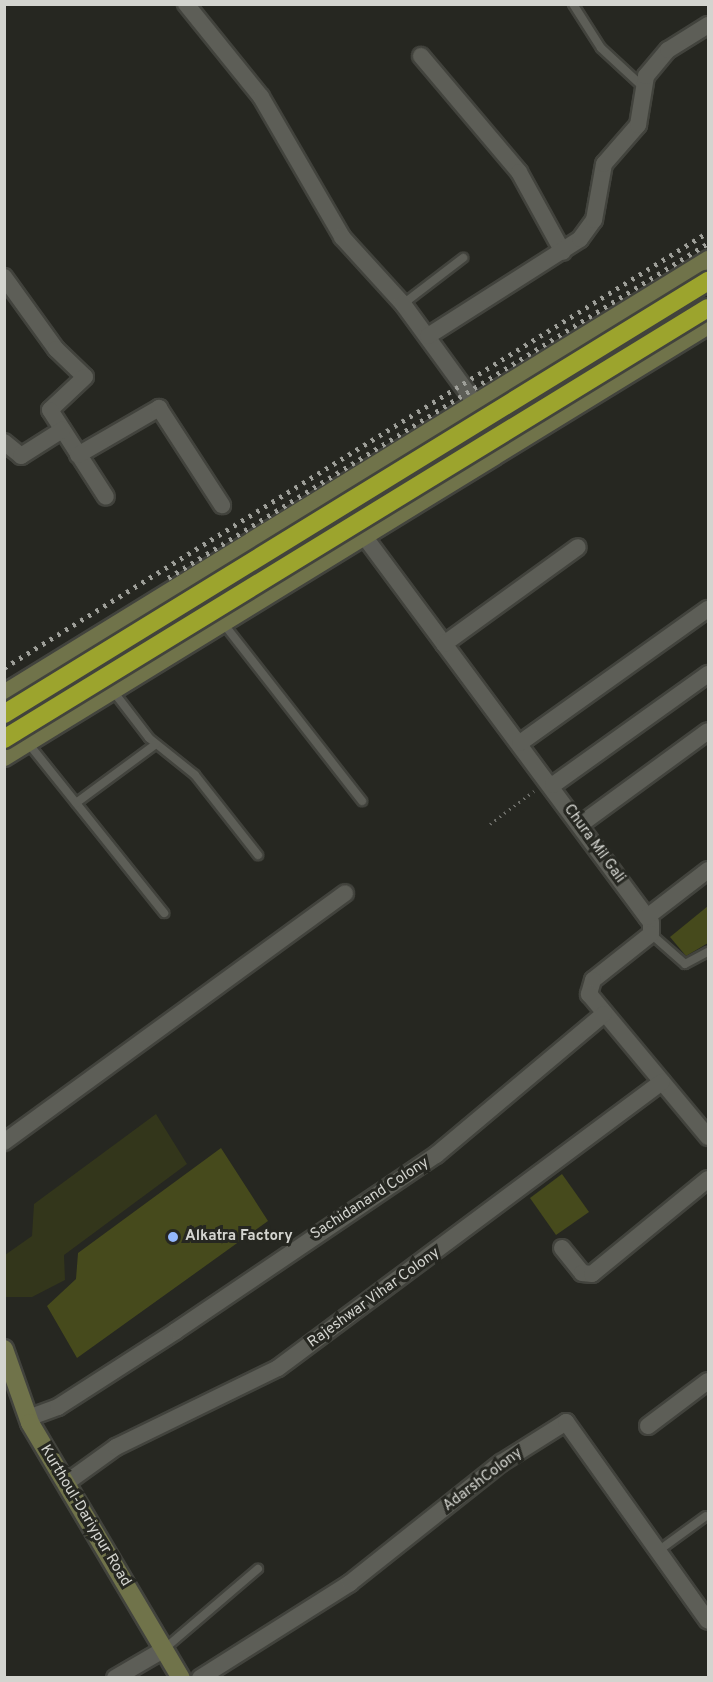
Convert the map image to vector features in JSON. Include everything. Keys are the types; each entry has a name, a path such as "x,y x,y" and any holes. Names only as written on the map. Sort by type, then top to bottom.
{"highway":[{"path":"4,714 708,281"},
{"path":"4,740 708,308"}],"street":[{"path":"186,4 261,97 338,231 403,304 476,404"},
{"path":"428,336 563,252 594,220 604,164 638,125 642,86 668,50 708,25"},
{"path":"421,56 519,172 563,252"},
{"path":"4,694 708,260"},
{"path":"4,277 56,349 85,377 50,409 105,497"},
{"path":"4,758 706,326 674,281"},
{"path":"78,455 159,408 222,505"},
{"path":"4,442 21,456 62,430"},
{"path":"294,517 321,563"},
{"name":"Chura Mil Gali","path":"364,536 551,783 647,917 651,934"},
{"path":"444,644 578,548"},
{"path":"520,743 708,609"},
{"path":"551,783 708,674"},
{"path":"580,824 708,731"},
{"path":"647,917 708,870"},
{"path":"4,1142 345,893"},
{"path":"651,934 590,985 589,994 708,1137"},
{"name":"Sachidanand Colony","path":"28,1418 58,1407 176,1332 436,1155 604,1014"},
{"name":"Rajeshwar Vihar Colony","path":"66,1483 116,1447 278,1368 662,1082"},
{"path":"562,1248 582,1273 592,1274 708,1179"},
{"name":"Kurthoul-Dariypur Road","path":"4,1349 28,1418 181,1677"},
{"path":"648,1426 708,1381"},
{"name":"AdarshColony","path":"200,1677 350,1583 501,1463 566,1422 708,1621"},
{"path":"115,1677 163,1650"}],"lane":[{"path":"573,4 601,48 642,86"},
{"path":"403,304 463,258"},
{"path":"223,623 362,801"},
{"path":"113,691 156,744 195,775 258,855"},
{"path":"28,743 164,913"},
{"path":"76,803 156,744"},
{"path":"651,934 685,964 708,952"},
{"path":"658,1551 706,1516"},
{"path":"163,1650 258,1569"}],"path":[{"path":"489,824 551,783"}],"green space":[{"path":"156,1114 187,1164 64,1255 65,1280 32,1297 5,1297 5,1255 32,1236 34,1204"}],"building":[{"path":"708,906 708,943 686,956 670,937"},
{"name":"Alkatra Factory","path":"221,1148 268,1221 77,1358 47,1306 76,1279 78,1253"},
{"path":"562,1174 589,1212 556,1235 530,1198"}],"railway":[{"path":"4,668 708,232"},
{"path":"168,578 708,243"}],"place":[{"name":"Alkatra Factory","path":"173,1237"}]}
